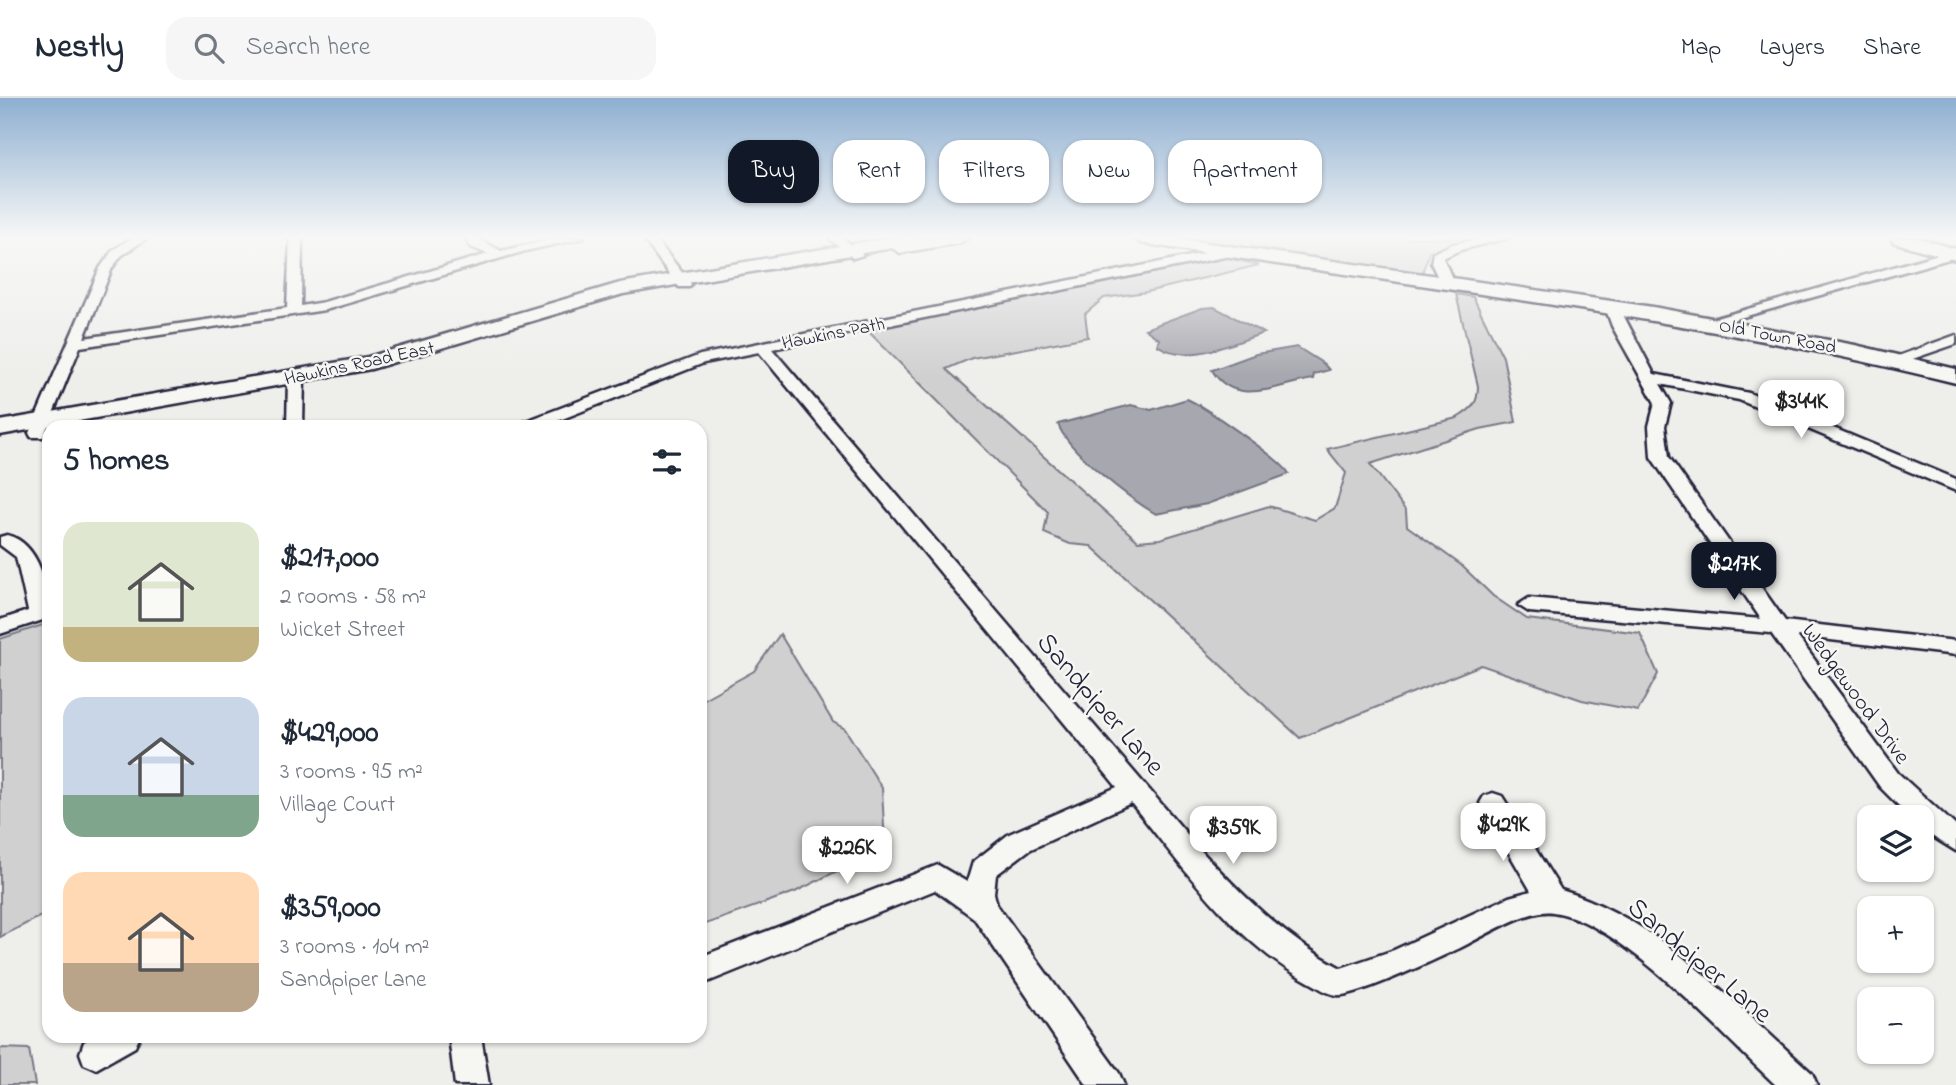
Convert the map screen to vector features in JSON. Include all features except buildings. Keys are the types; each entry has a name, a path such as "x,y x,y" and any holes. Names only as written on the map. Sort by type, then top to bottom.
{"street":[{"path":"45,420 99,284"},
{"path":"294,311 295,284"},
{"path":"73,344 294,311 356,299 405,284"},
{"name":"Hawkins Road East","path":"105,420 297,382 392,359 581,299 664,284"},
{"name":"Hawkins Path","path":"544,420 700,359 1070,284"},
{"name":"Old Town Road","path":"1454,284 1713,321 1895,360 1956,376"},
{"path":"1713,321 1846,284"},
{"name":"Wedgewood Drive","path":"1612,307 1619,326 1663,403 1657,426 1660,457 1889,780 1932,822 1956,840"},
{"path":"1895,360 1956,340"},
{"name":"Sandpiper Lane","path":"762,346 1026,664 1264,937 1316,972 1339,982 1402,961 1519,906 1550,900 1590,911 1624,930 1665,962 1800,1085"},
{"path":"1651,378 1743,396 1956,486"},
{"path":"295,420 297,382"},
{"name":"Hawkins Road East","path":"86,420 297,382"},
{"name":"Hawkins Road East","path":"0,428 42,428"},
{"name":"Hawkins Road East","path":"0,440 42,428"},
{"path":"7,541 25,554 42,607"},
{"path":"1529,605 1778,626 1956,648"},
{"path":"0,627 42,614"},
{"path":"984,909 980,893 983,870 997,858 1019,842 1136,790"},
{"path":"1493,803 1550,900"},
{"path":"707,968 938,877 984,909 1108,1085"},
{"path":"96,1053 112,1043"},
{"path":"466,1043 472,1085"}],"shaded area":[{"path":"1097,284 1179,284 1104,298 1085,314 1088,337 972,358 946,369 1138,541 1160,539 1269,506 1315,520 1335,508 1346,473 1327,449 1457,418 1467,412 1477,397 1478,386 1456,294 1473,297 1503,357 1516,422 1480,429 1370,464 1406,511 1407,526 1461,565 1493,596 1527,619 1640,633 1658,674 1638,711 1582,700 1481,665 1300,738 1091,546 1070,544 1044,533 1048,512 867,330"},
{"path":"1214,307 1264,333 1210,351 1182,353 1157,345 1159,339 1145,329 1202,308"},
{"path":"1297,347 1329,370 1314,374 1313,379 1272,389 1245,391 1233,389 1222,382 1212,370 1256,354"},
{"path":"1187,399 1259,447 1289,474 1207,504 1156,514 1116,486 1086,460 1073,447 1058,424 1131,405 1151,410"},
{"path":"42,625 42,916 0,937 0,639"},
{"path":"780,634 833,722 845,729 882,788 885,847 795,892 707,923 707,697 754,671"},
{"path":"0,1048 29,1049 35,1085 0,1085"}]}
